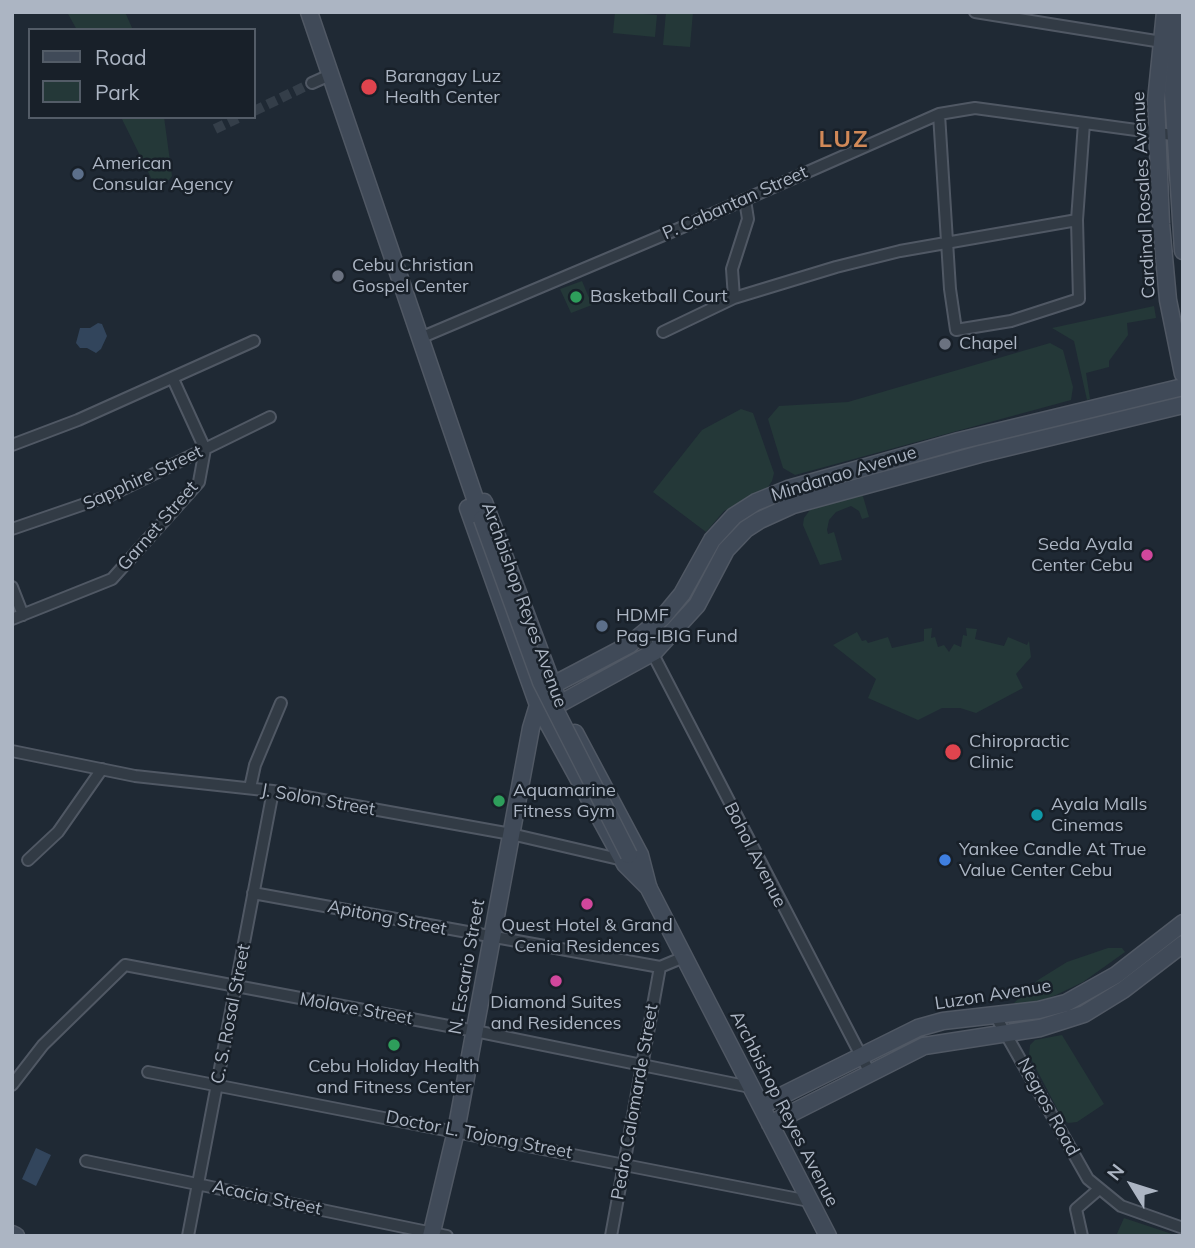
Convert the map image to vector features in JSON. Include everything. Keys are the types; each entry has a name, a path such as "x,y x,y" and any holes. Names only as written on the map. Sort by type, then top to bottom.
{"main road":[{"name":"Archbishop Reyes Avenue","path":"307,12 482,519 541,681 626,858"},
{"name":"Archbishop Reyes Avenue","path":"317,12 317,38"},
{"name":"Cardinal Rosales Avenue","path":"1165,12 1156,101 1157,131 1167,292 1181,368"},
{"name":"Cardinal Rosales Avenue","path":"1181,12 1173,93 1180,136 1183,251"},
{"path":"1153,394 1167,384 1181,368"},
{"name":"Mindanao Avenue","path":"538,705 552,685 643,635 682,594 712,540 734,516 756,502 788,489 959,441 1183,387"},
{"name":"Mindanao Avenue","path":"538,705 561,703 654,652 697,605 726,550 746,529 793,505 1003,448 1183,405"},
{"path":"1154,412 1183,417"},
{"name":"Archbishop Reyes Avenue","path":"453,435 461,441 552,685 640,855 649,888"},
{"name":"Archbishop Reyes Avenue","path":"453,435 448,447 538,705 626,858 649,888 828,1236"},
{"name":"N. Escario Street","path":"436,1235 491,937 538,705"},
{"name":"Luzon Avenue","path":"761,1106 918,1028 1039,1010 1083,995 1116,975 1183,923"},
{"path":"770,1124 924,1046 1040,1028 1084,1014 1123,990 1183,944"}],"street":[{"path":"975,12 1162,42"},
{"path":"312,83 330,75"},
{"name":"P. Cabantan Street","path":"421,338 939,114 975,108 1180,136"},
{"path":"939,114 946,243 956,330 1011,321 1079,299 1077,220 1084,123"},
{"path":"734,298 734,258 748,219 745,200"},
{"path":"663,332 734,298 849,264 946,243 1077,220"},
{"path":"12,445 79,420 254,341"},
{"path":"173,379 205,449"},
{"name":"Sapphire Street","path":"12,529 92,503 270,417"},
{"name":"Garnet Street","path":"18,617 112,579 200,482 205,449"},
{"path":"12,587 18,617"},
{"name":"Bohol Avenue","path":"643,635 870,1073"},
{"path":"250,788 255,765 281,703"},
{"name":"J. Solon Street","path":"12,751 135,776 273,791 511,834 626,858"},
{"path":"28,860 58,832 102,769"},
{"name":"C. S. Rosal Street","path":"188,1236 273,791"},
{"name":"Apitong Street","path":"253,893 660,967"},
{"path":"660,967 684,957"},
{"name":"Molave Street","path":"12,1085 43,1045 125,965 475,1031 750,1087"},
{"name":"Pedro Calomarde Street","path":"611,1236 660,967"},
{"name":"Negros Road","path":"995,1015 1076,1159 1098,1190 1121,1206 1183,1228"},
{"name":"Doctor L. Tojong Street","path":"148,1072 809,1201"},
{"name":"Acacia Street","path":"86,1161 436,1235"},
{"path":"1082,1236 1076,1209 1098,1190"}],"green space":[{"path":"67,12 125,12 132,28 76,28"},
{"path":"615,12 657,15 655,37 613,33"},
{"path":"666,12 693,12 690,47 663,45"},
{"path":"122,119 164,119 172,176 155,186"},
{"name":"Basketball Court","path":"582,281 592,305 571,313 560,289"},
{"path":"1154,306 1156,318 1127,323 1128,335 1109,361 1109,367 1086,373 1090,399 1087,400 1074,341 1052,328"},
{"path":"1050,343 1063,350 1073,387 1071,400 795,475 783,468 768,419 779,406 848,402"},
{"path":"741,409 753,413 774,473 772,481 766,490 724,511 706,532 653,492 702,430"},
{"path":"862,493 869,517 862,519 859,511 851,506 836,512 829,520 827,530 828,534 834,532 842,560 820,565 803,525 804,518 810,510"},
{"path":"932,628 931,638 935,637 938,647 944,645 949,652 954,644 961,647 963,635 967,636 966,628 977,629 975,639 1004,646 1008,637 1027,645 1029,641 1031,657 1016,674 1023,688 976,713 960,708 942,708 918,720 868,698 876,679 833,645 857,632 862,641 866,640 868,643 888,637 892,648 924,641 924,629"},
{"path":"1108,948 1122,948 1125,952 1083,982 1056,995 1016,1006 1014,1003 1038,980 1067,962"},
{"path":"1062,1035 1104,1104 1077,1122 1068,1123 1062,1118 1029,1055 1030,1045 1035,1040"},
{"path":"1124,1218 1178,1236 1116,1236"}],"water":[{"path":"98,323 102,324 107,336 101,349 96,353 80,348 76,343 80,328 90,328"},
{"path":"36,1148 51,1155 36,1186 22,1179"}],"tunnel":[{"path":"256,110 312,83"},
{"path":"215,129 236,119"}],"place":[{"name":"Barangay Luz Health Center","path":"369,87"},
{"name":"American Consular Agency","path":"78,174"},
{"name":"Cebu Christian Gospel Center","path":"338,276"},
{"name":"Basketball Court","path":"576,297"},
{"name":"Chapel","path":"945,344"},
{"name":"Seda Ayala Center Cebu","path":"1147,555"},
{"name":"HDMF Pag-IBIG Fund","path":"602,626"},
{"name":"Chiropractic Clinic","path":"953,752"},
{"name":"Aquamarine Fitness Gym","path":"499,801"},
{"name":"Ayala Malls Cinemas","path":"1037,815"},
{"name":"Yankee Candle At True Value Center Cebu","path":"945,860"},
{"name":"Quest Hotel & Grand Cenia Residences","path":"587,904"},
{"name":"Diamond Suites and Residences","path":"556,981"},
{"name":"Cebu Holiday Health and Fitness Center","path":"394,1045"}],"district":[{"name":"LUZ","path":"844,140"}]}
